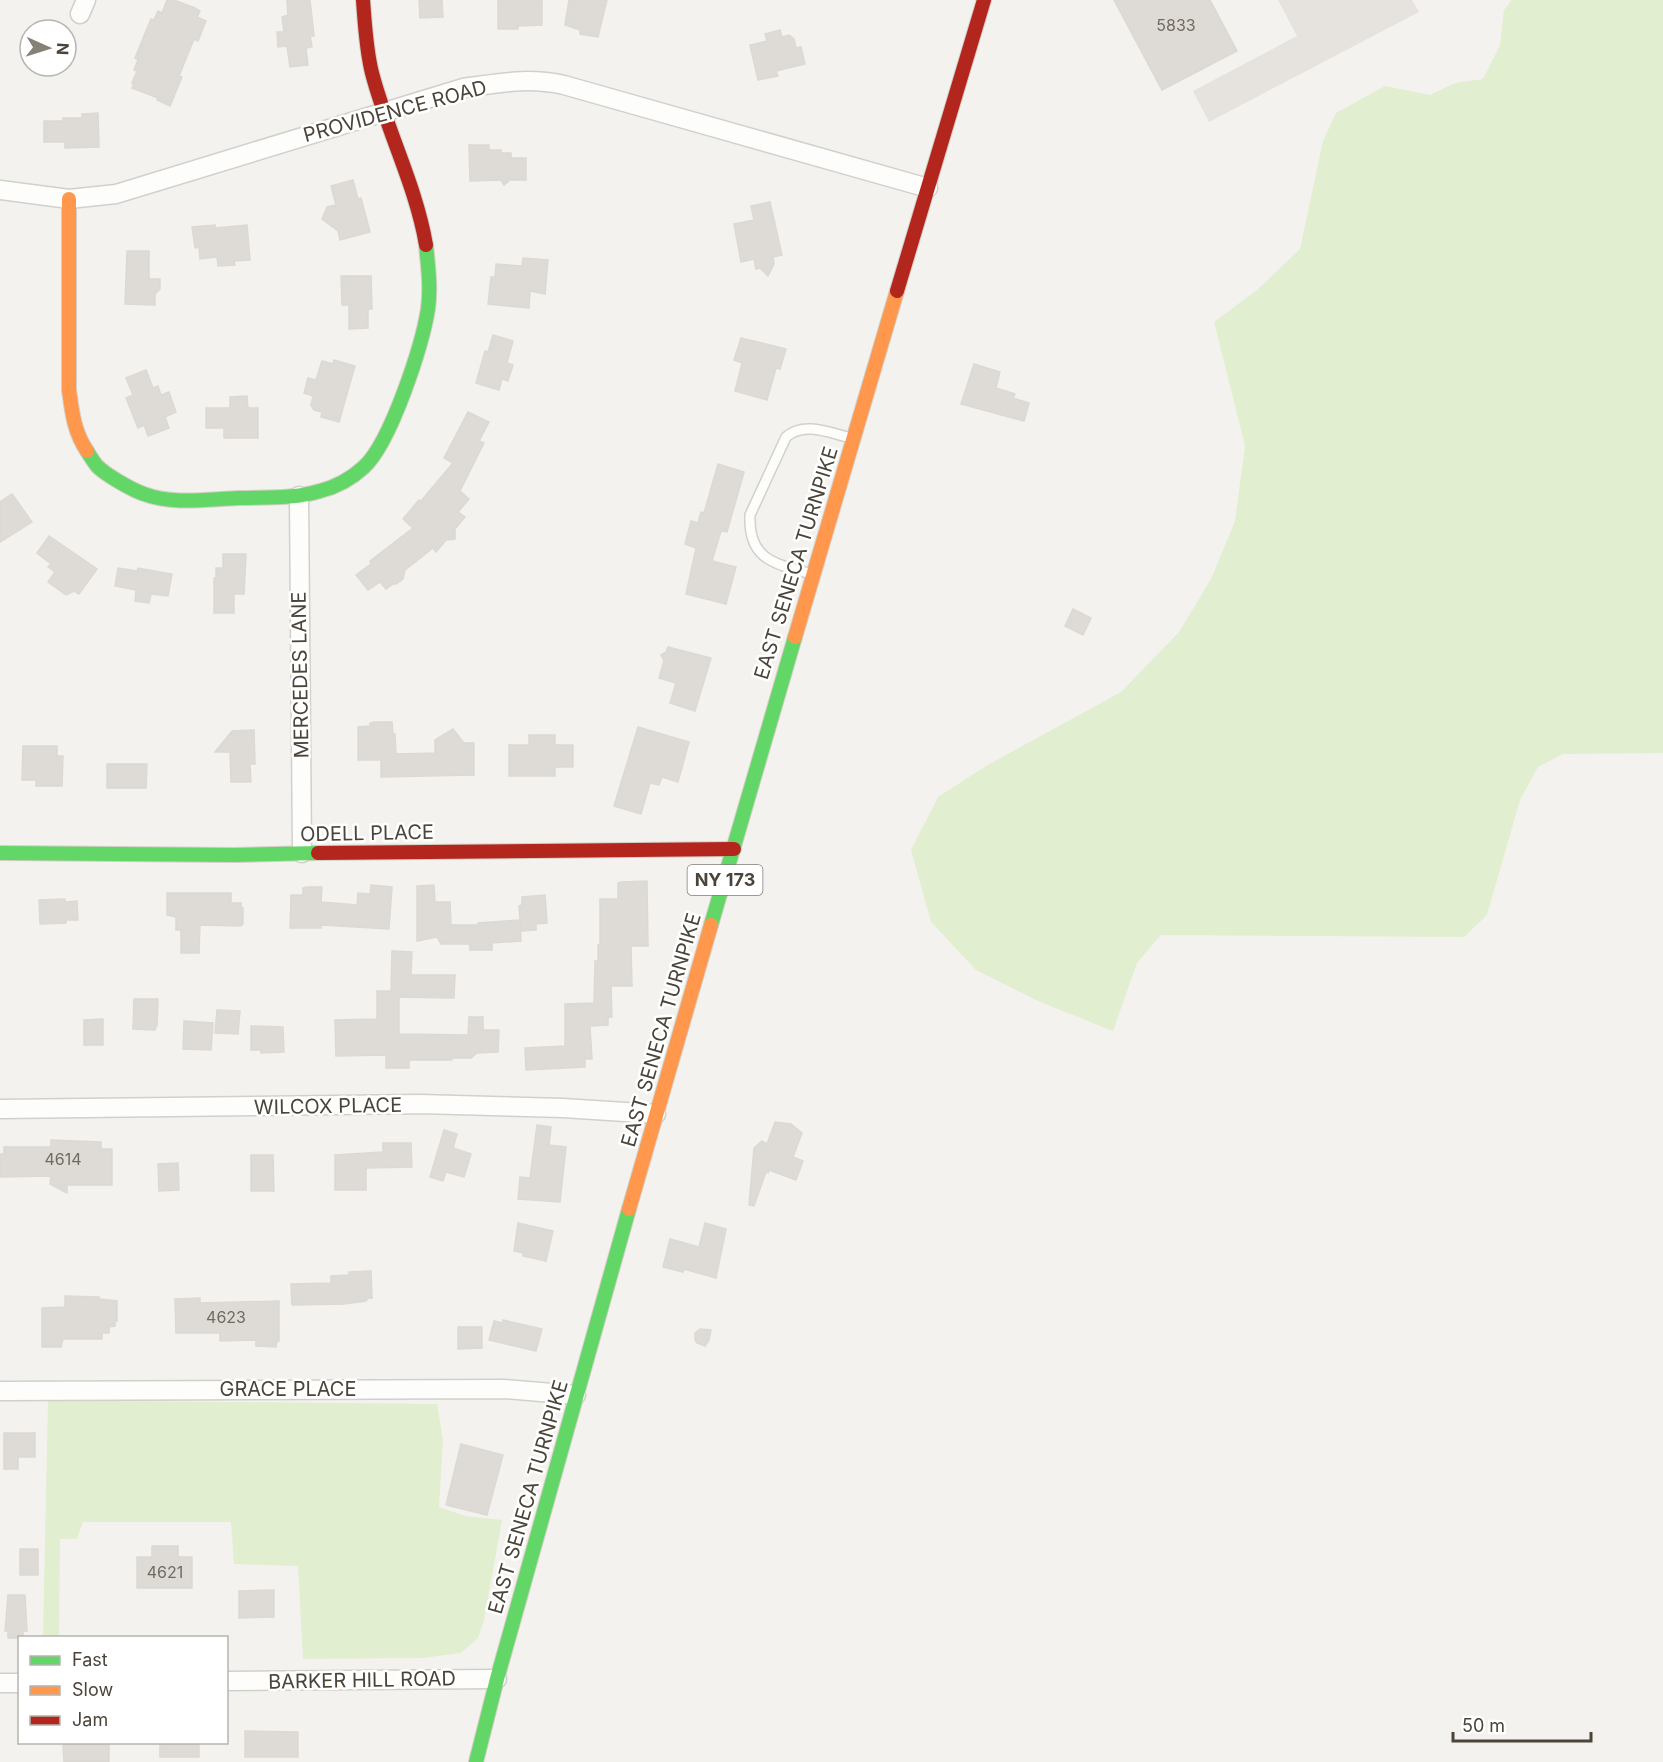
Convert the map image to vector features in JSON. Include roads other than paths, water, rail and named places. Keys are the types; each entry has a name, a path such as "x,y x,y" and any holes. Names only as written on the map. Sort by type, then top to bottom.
{"main road":[{"path":"69,199 69,390 72,414 79,439 98,467 144,494 174,500 299,496 315,494 344,484 366,467 389,432 420,340 429,297 429,272 422,226 373,80 365,35 363,0"},
{"name":"EAST SENECA TURNPIKE","path":"476,1762 497,1679 656,1114 813,574 984,0"},
{"name":"ODELL PLACE","path":"0,853 236,855 734,849"}],"street":[{"name":"PROVIDENCE ROAD","path":"0,190 69,199 116,194 464,88 523,79 543,80 928,188"},
{"name":"MERCEDES LANE","path":"299,496 302,853"},
{"name":"WILCOX PLACE","path":"0,1109 420,1104 563,1108 656,1114"},
{"name":"GRACE PLACE","path":"0,1391 504,1389 576,1395"},
{"name":"BARKER HILL ROAD","path":"228,1681 497,1679"},
{"path":"0,1683 18,1683"}],"lane":[{"path":"813,574 770,561 760,554 753,543 750,515 786,437 794,430 806,427 854,438"}]}
